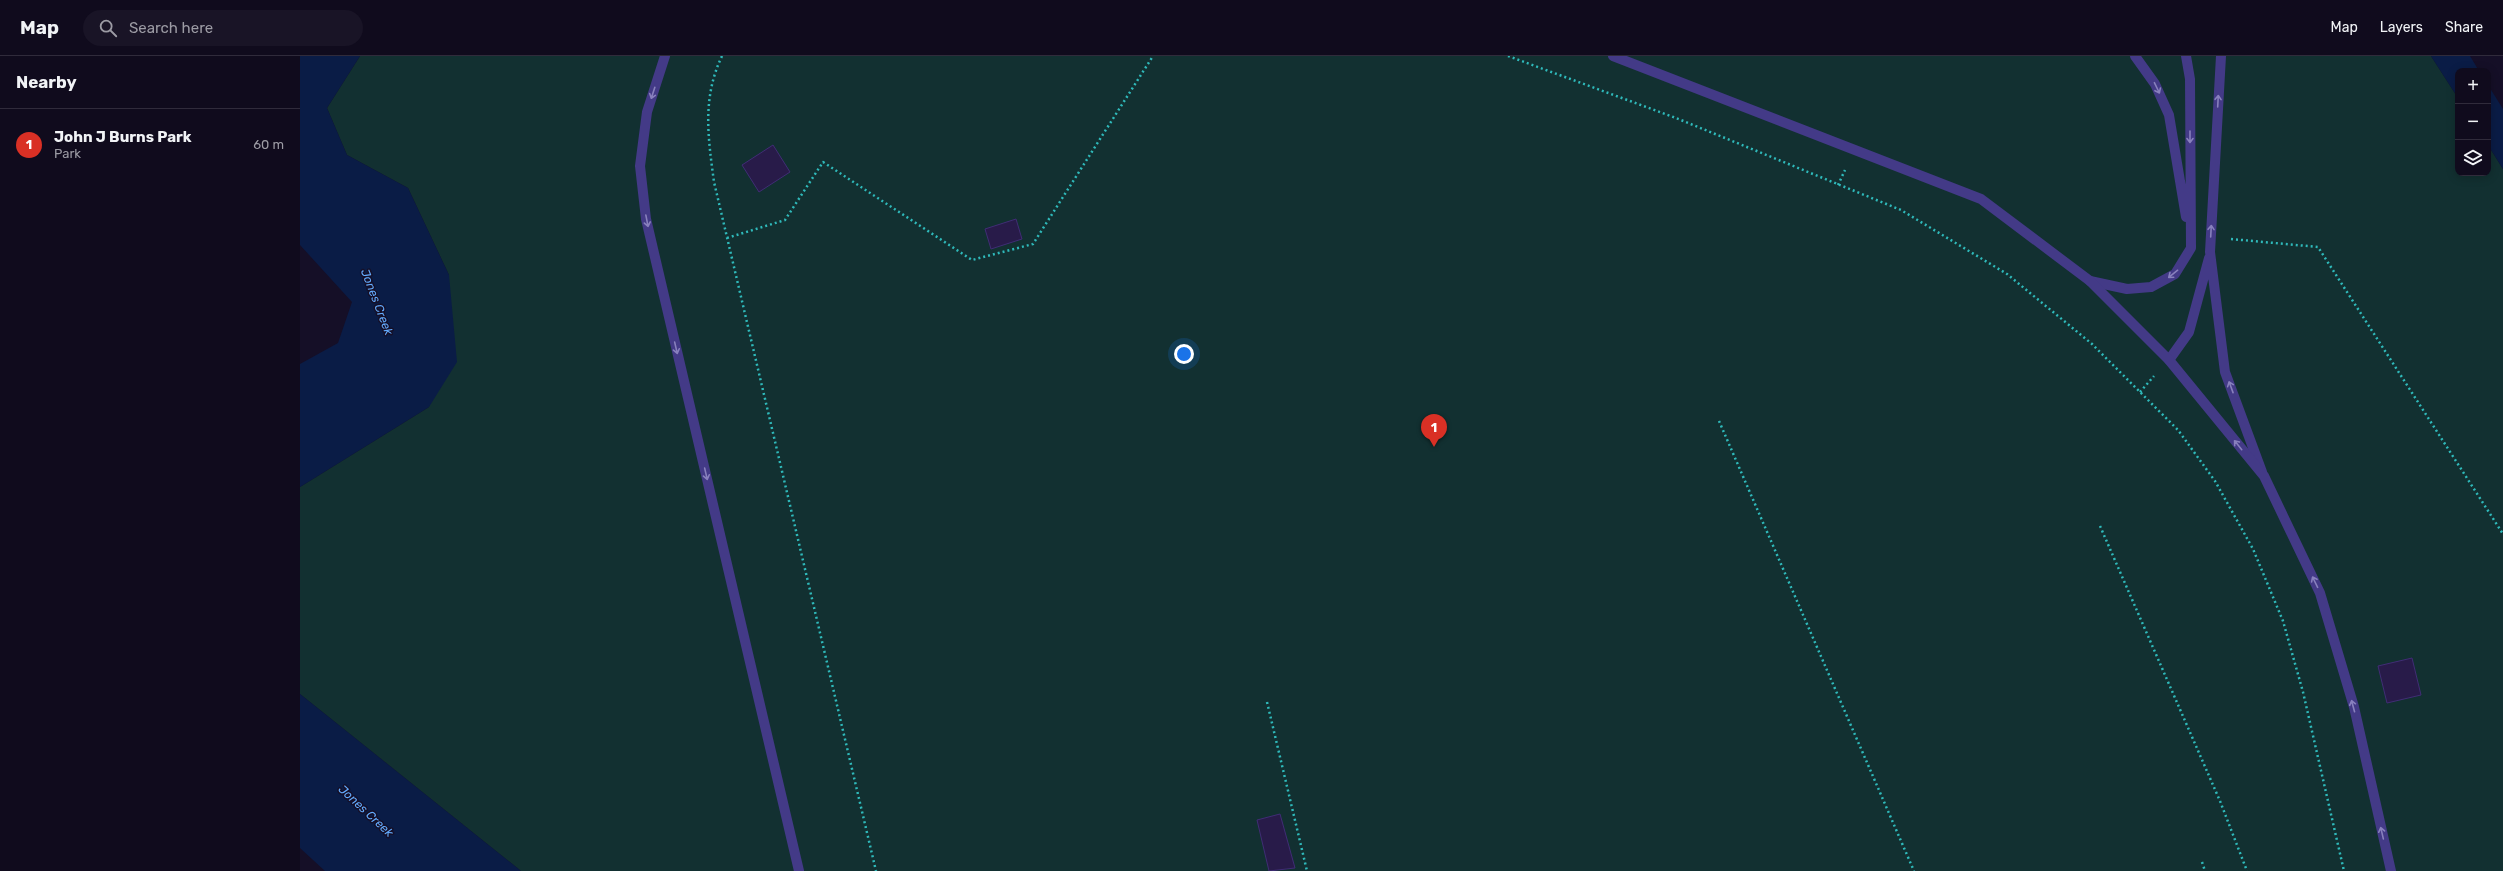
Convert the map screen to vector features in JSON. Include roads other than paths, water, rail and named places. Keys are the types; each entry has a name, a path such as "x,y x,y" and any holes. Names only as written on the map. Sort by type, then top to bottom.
{"street":[{"path":"665,56 647,112 640,166 646,219 799,871"},
{"path":"1613,56 1981,199 2090,280 2169,360 2264,476"},
{"path":"2135,56 2155,84 2169,115 2191,248"},
{"path":"2090,280 2126,289 2151,287 2175,274 2191,248 2190,79 2186,56"},
{"path":"2169,360 2189,332 2210,252 2221,56"},
{"path":"2210,252 2225,372 2264,476 2320,593 2354,707 2391,871"}],"water":[{"name":"Jones Creek","path":"300,56 360,56 327,108 347,155 408,188 449,275 457,362 429,407 300,487 300,364 338,343 352,302 300,245"},
{"path":"2431,56 2470,56 2477,68 2455,68 2455,93"},
{"path":"2491,90 2503,109 2503,169 2491,150"},
{"name":"Jones Creek","path":"300,694 521,871 325,871 300,848"}],"place":[{"name":"John J Burns Park","path":"1434,447"}]}
